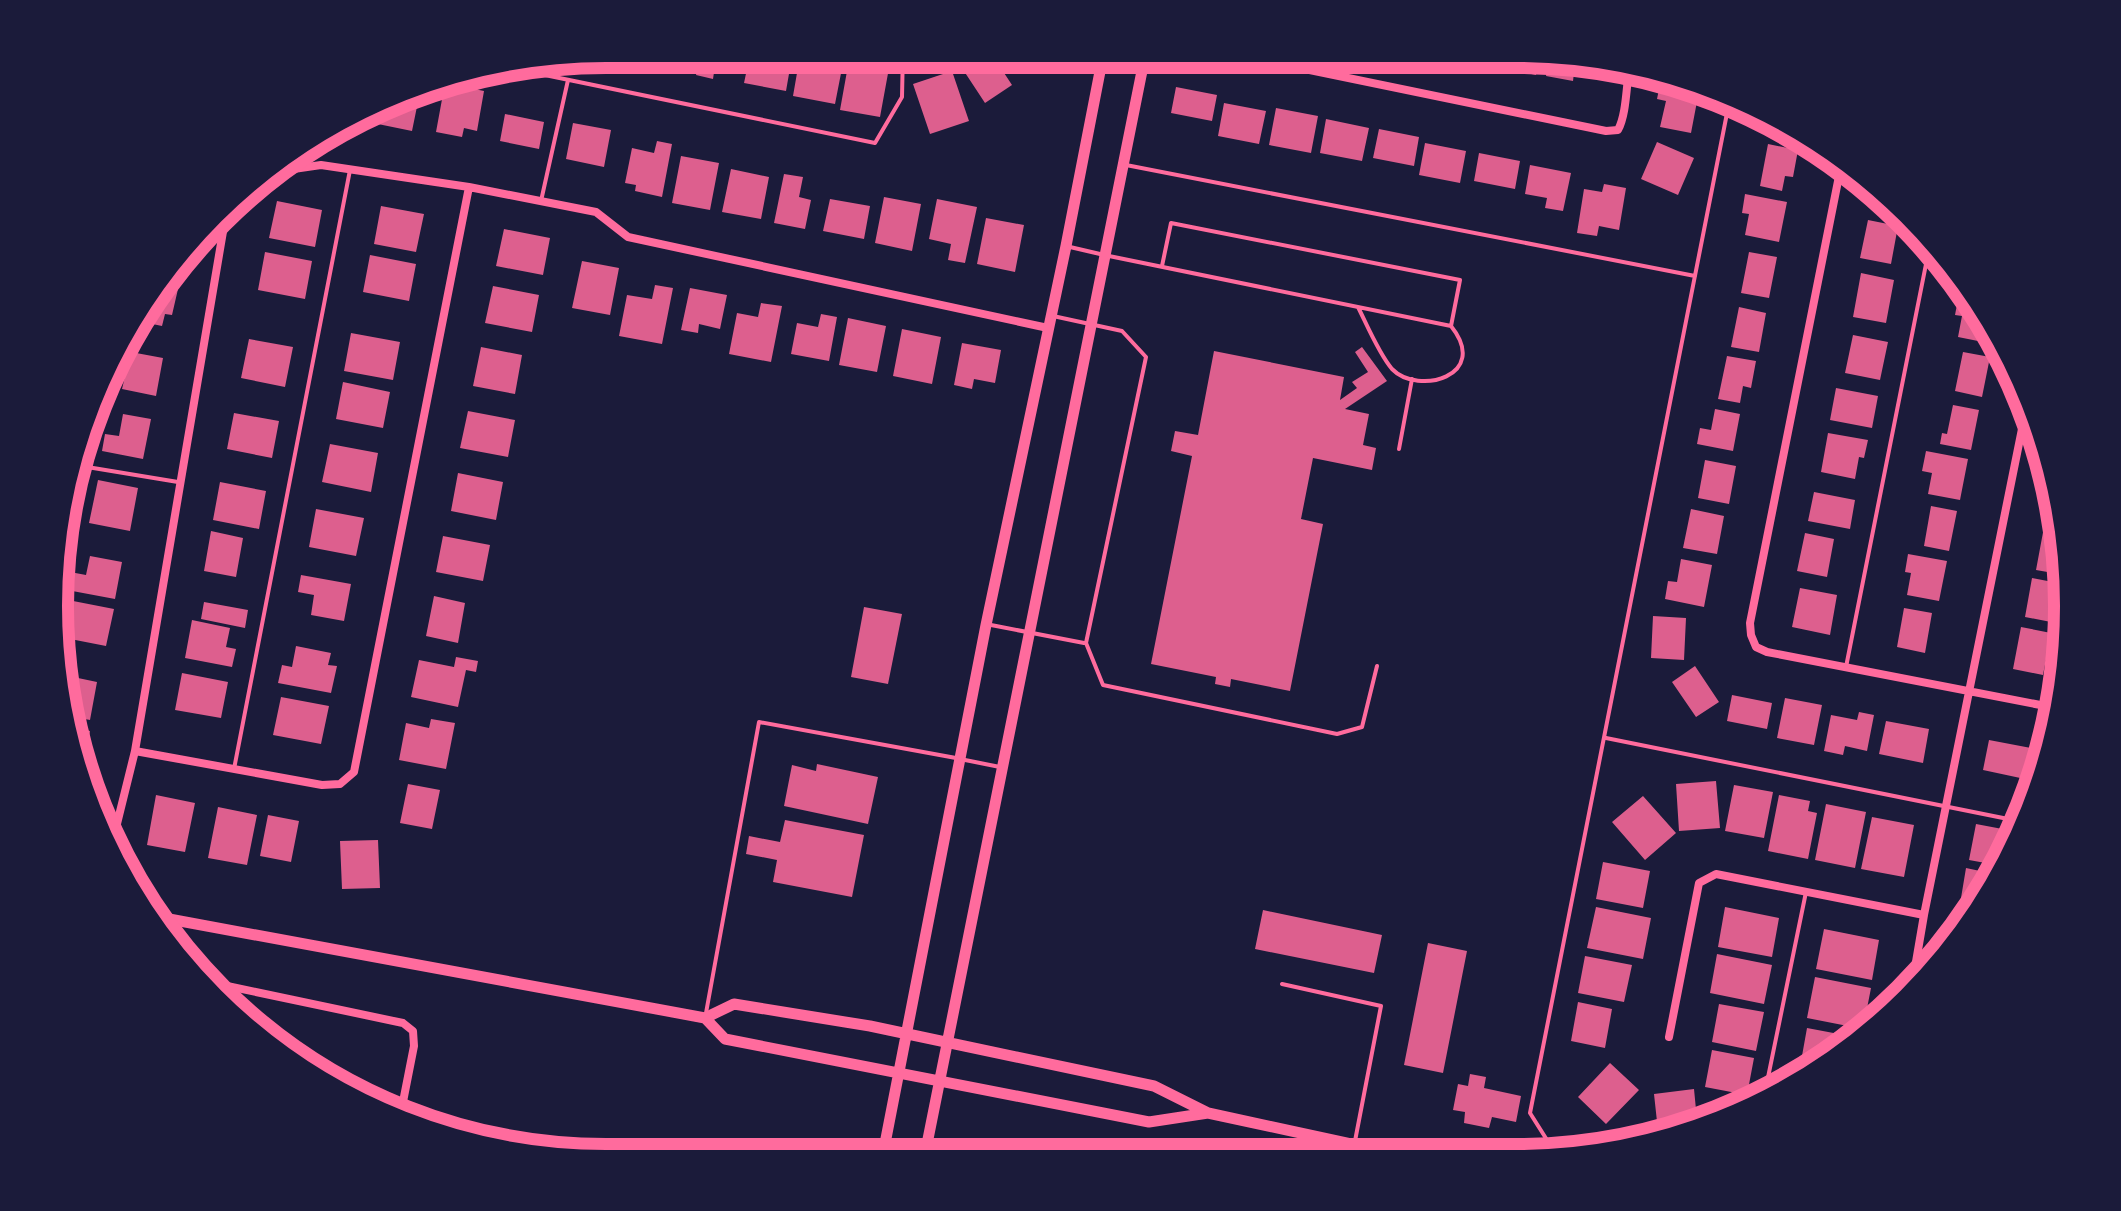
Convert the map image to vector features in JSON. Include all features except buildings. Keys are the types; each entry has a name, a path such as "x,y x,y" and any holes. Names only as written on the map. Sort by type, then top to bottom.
{"main road":[{"path":"885,1144 959,758 1101,68"},
{"path":"927,1144 1143,68"},
{"path":"169,919 705,1018 725,1039 1149,1122 1208,1114"},
{"path":"705,1018 734,1004 870,1026 1154,1086 1208,1114 1345,1144"}],"street":[{"path":"1299,68 1606,132 1618,130 1624,118 1627,80"},
{"path":"292,169 321,165 469,187 596,212 628,237 1049,322"},
{"path":"1839,176 1750,623 1751,636 1756,647 1767,652 2044,706"},
{"path":"136,751 332,786 354,772 469,187"},
{"path":"116,828 136,751 224,226"},
{"path":"1915,965 2023,426"},
{"path":"1669,1038 1699,883 1716,874 1924,915"},
{"path":"224,985 403,1022 413,1031 414,1046 403,1104"}],"lane":[{"path":"528,73 875,143 902,97 903,68"},
{"path":"541,201 568,80"},
{"path":"1556,1142 1547,1140 1530,1114 1727,111"},
{"path":"1124,164 1695,276"},
{"path":"234,769 350,170"},
{"path":"1162,266 1172,223 1441,276 1460,280 1450,326"},
{"path":"1066,246 1450,326 1458,334 1461,364 1454,374 1435,380 1402,376 1390,367 1358,307"},
{"path":"1846,667 1927,259"},
{"path":"1049,322 1092,324 1122,332 1146,358 1086,643 1104,685 1337,734 1362,727 1377,666"},
{"path":"1399,448 1412,379"},
{"path":"86,467 181,483"},
{"path":"986,624 1086,643"},
{"path":"705,1018 759,722 1001,767"},
{"path":"1604,738 2009,819"},
{"path":"1767,1080 1806,892"},
{"path":"1282,984 1381,1006 1354,1144"}]}
